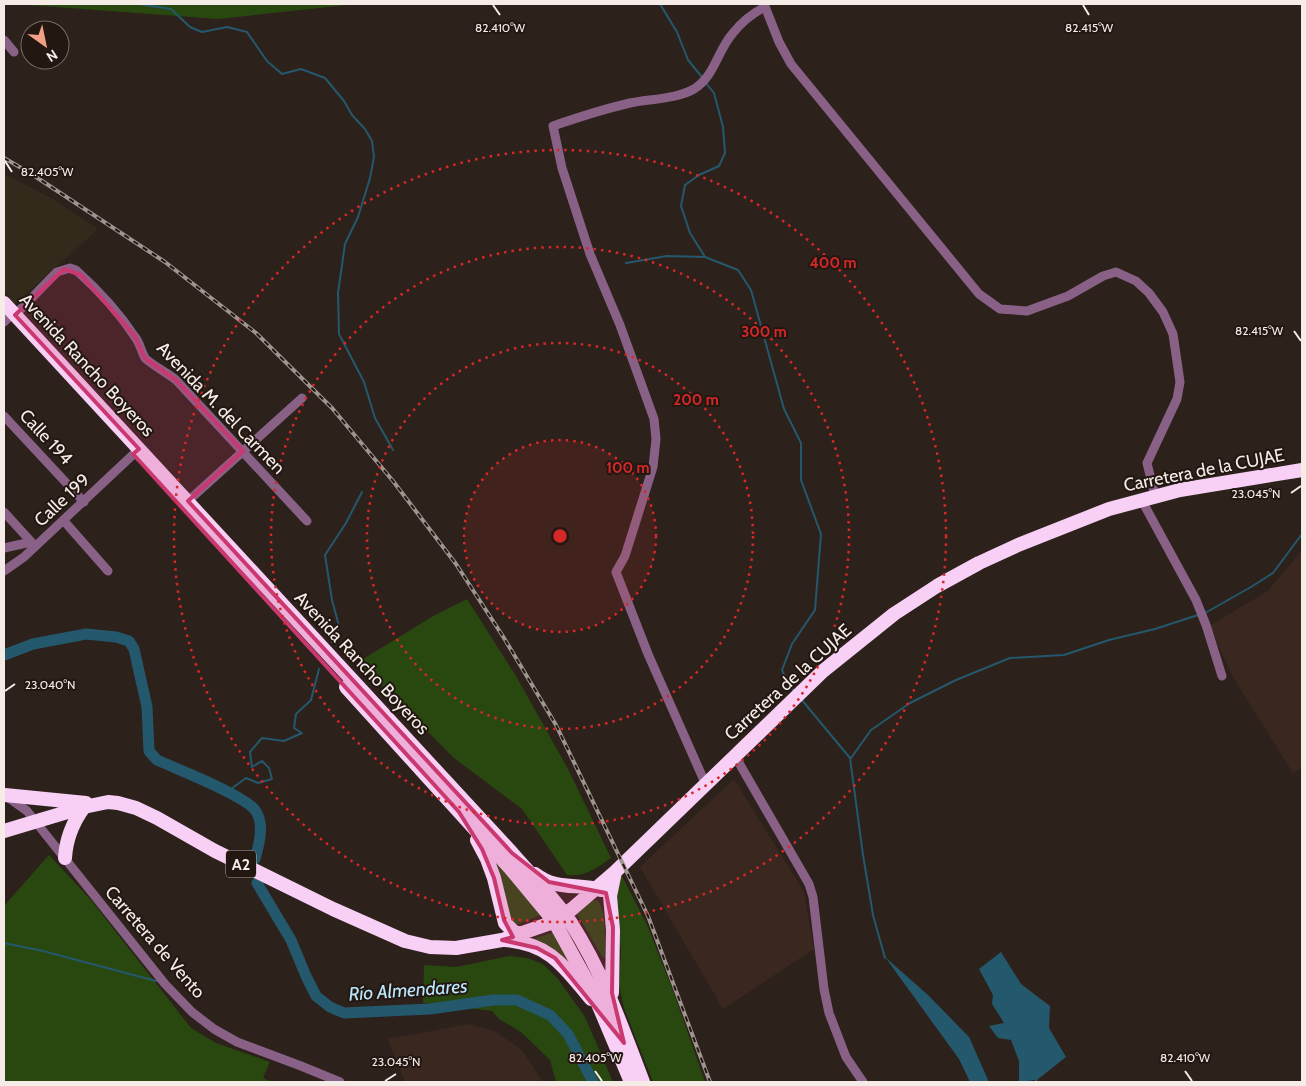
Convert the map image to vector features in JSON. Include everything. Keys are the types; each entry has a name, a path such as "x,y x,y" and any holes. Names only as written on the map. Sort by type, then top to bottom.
{"highway":[{"name":"Avenida Rancho Boyeros","path":"4,303 8,317 136,452 459,812 559,918"},
{"name":"Avenida Rancho Boyeros","path":"136,452 188,501 512,853 559,918 582,969 611,1015 643,1082"},
{"name":"Carretera de la CUJAE","path":"559,918 615,872 808,684 894,614 978,563 1067,524 1148,498 1180,490 1302,470"},
{"path":"4,795 99,804"},
{"name":"A2","path":"4,831 84,807 118,803 136,808 157,818 224,856 333,909 405,941 430,947 467,947 502,940 523,934 559,918"},
{"path":"65,858 72,826 84,807"},
{"path":"459,812 487,859 509,929 523,934"},
{"path":"512,853 540,878 562,886 596,888 606,893 611,902"},
{"path":"611,1015 613,930 611,888 615,872"},
{"path":"485,943 499,930 501,908"},
{"path":"502,940 537,948 555,958 611,1015"},
{"name":"Avenida Rancho Boyeros","path":"611,1015 631,1082"}],"street":[{"path":"706,785 648,654 616,572 624,556 653,468 656,440 654,419 617,316 590,254 562,168 553,126 590,113 632,102 685,93 695,88 709,75 732,34 764,5 779,42 791,64 979,294 1000,309 1026,311 1068,296 1103,276 1116,272 1136,281 1163,312 1172,334 1180,382 1178,399 1147,463 1148,498 1202,616 1222,676"},
{"path":"4,40 14,52"},
{"name":"Avenida M. del Carmen","path":"8,317 57,272 70,268 76,270 108,304 134,336 145,358 176,380 307,521"},
{"path":"188,501 302,398"},
{"name":"Calle 194","path":"4,416 84,502"},
{"name":"Calle 199","path":"4,571 24,558 33,544 64,521 136,452"},
{"path":"4,512 33,544"},
{"path":"64,521 108,571"},
{"name":"Calle 199","path":"4,548 33,544"},
{"path":"735,756 809,884 813,897 824,989 829,1013 846,1058 863,1082"},
{"name":"Carretera de Vento","path":"4,795 21,806 37,822 165,984 192,1012 214,1029 237,1042 340,1082"}],"highlighted area":[{"path":"64,269 81,275 135,336 145,358 176,380 243,451 188,501 512,853 549,882 606,893 613,927 612,993 624,1043 555,958 537,948 502,940 513,937 504,920 494,878 482,849 459,812 133,454 139,449 15,315"}],"shaded area":[{"path":"4,174 55,200 98,229 15,304 4,292"},
{"path":"1302,550 1302,768 1293,773 1233,677 1209,626 1268,591"},
{"path":"734,779 804,892 814,949 723,1009 640,867"},
{"path":"469,1024 494,1031 522,1050 543,1082 405,1082 388,1039"}],"green space":[{"path":"15,4 357,4 218,19"},
{"path":"467,599 516,676 568,769 611,858 590,871 580,875 567,875 522,809 454,758 358,662 435,615"},
{"path":"49,855 91,900 191,1028 216,1043 270,1062 263,1078 272,1082 4,1082 4,906"},
{"path":"496,860 541,915 511,925"},
{"path":"622,876 648,927 675,996 705,1082 653,1082 624,1008 619,985 621,952 615,889"},
{"path":"597,900 600,904 605,927 606,957 603,958 577,914 591,901"},
{"path":"553,932 588,992 528,941"},
{"path":"509,956 527,958 543,964 558,979 585,1017 613,1082 556,1082 550,1060 521,1032 499,1019 492,1011 423,1003 424,965 456,967"}],"water":[{"path":"1001,952 1021,984 1050,1006 1049,1028 1066,1057 1037,1080 1038,1082 1035,1082 1035,1080 1019,1082 1019,1061 1011,1040 998,1038 989,1026 1004,1023 992,1004 993,995 979,969"},
{"path":"885,957 928,995 969,1037 989,1082 970,1082 959,1059"}],"waterway":[{"path":"139,4 171,9 190,27 202,32 227,27 247,32 267,61 282,74 301,69 325,78 344,101 352,115 365,129 372,141 374,157 370,178 358,217 345,244 338,293 339,334 364,382 375,418 393,450"},
{"path":"660,4 677,32 688,60 702,77"},
{"path":"705,257 690,233 681,206 685,185 699,175 719,166 725,153 723,127 714,93 706,83"},
{"path":"626,263 667,256 705,257 738,270 751,290 784,409 801,443 801,480 821,534 815,610 792,644 782,670 788,684 795,692"},
{"path":"332,642 339,626 332,600 325,555 346,523 362,492"},
{"path":"1205,613 1273,573 1302,534"},
{"path":"851,758 871,730 910,703 956,680 1010,658 1064,655 1109,640 1155,629 1198,615"},
{"name":"Río Almendares","path":"4,655 33,644 86,634 116,637 129,641 134,649 147,707 149,751 157,760 238,797 255,810 260,821 259,841 255,859"},
{"path":"227,792 246,778 258,783 272,779 269,768 262,761 252,767 250,752 262,738 284,741 302,733 294,728 296,714 311,700 319,669"},
{"path":"801,699 850,758 873,915 885,958"},
{"name":"Río Almendares","path":"257,883 291,940 316,996 330,1007 344,1013 430,1009 493,1000 517,1000 550,1015 568,1034 593,1082"},
{"path":"4,943 43,951 156,981"}],"railway":[{"path":"4,158 30,173 165,262 256,333 332,408 393,481 456,564 504,638 556,725 648,916 710,1082"}]}
